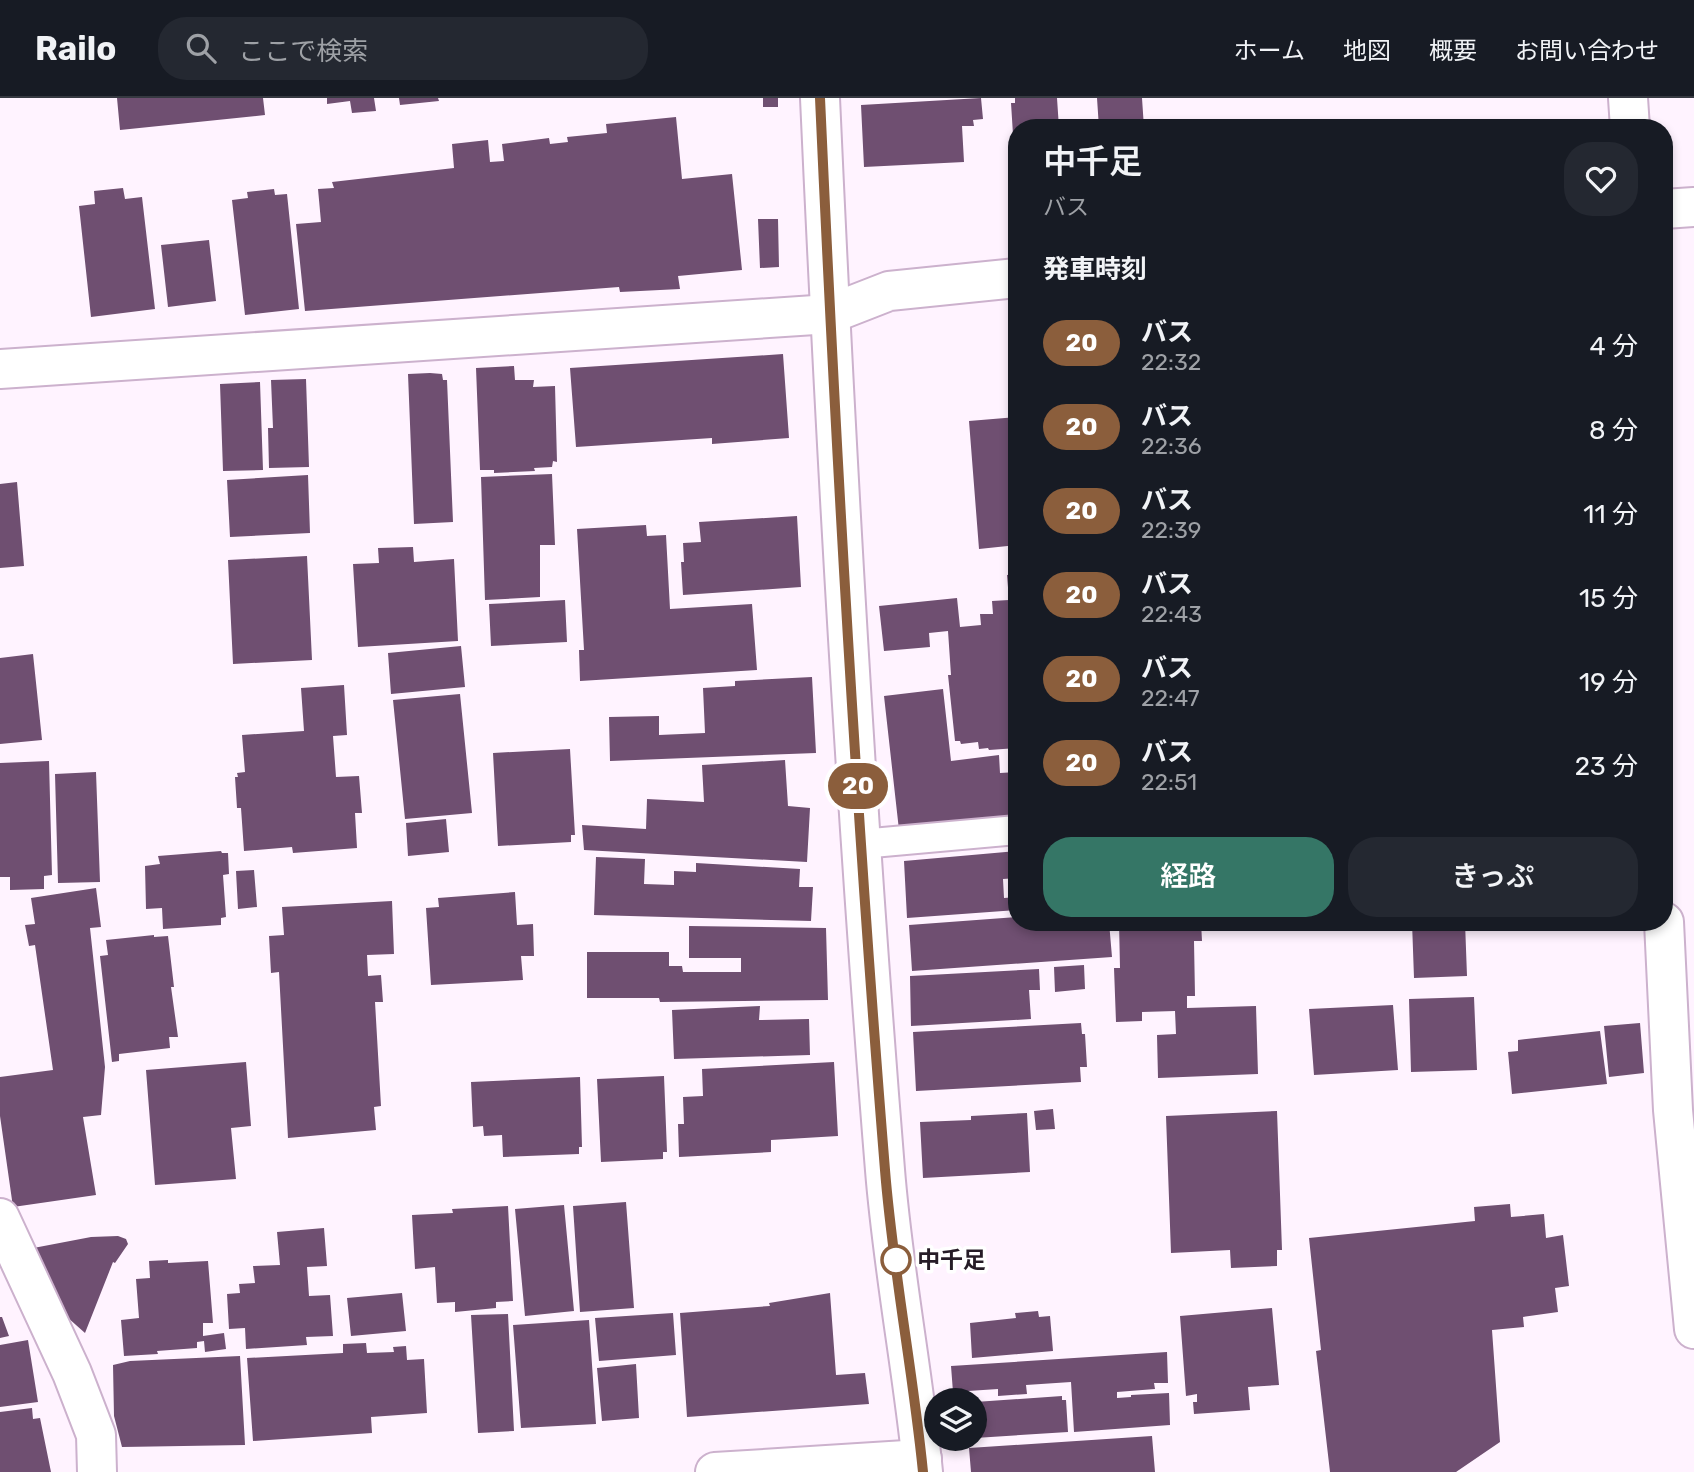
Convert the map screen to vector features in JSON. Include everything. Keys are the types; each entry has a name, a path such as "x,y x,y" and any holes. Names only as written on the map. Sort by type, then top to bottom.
{"main road":[{"path":"715,1472 922,1465 885,1174 862,844 830,314 820,98"},
{"path":"1628,98 1629,119"},
{"path":"1673,208 1694,207"},
{"path":"0,369 830,314 889,291 1008,279"},
{"path":"1665,931 1684,1109 1694,1329"},
{"path":"0,1218 77,1385 96,1435 97,1472"}],"lane":[{"path":"862,844 1008,831"}],"building":[{"path":"117,98 263,98 265,115 120,130"},
{"path":"327,98 374,98 376,111 352,113 350,101 327,104"},
{"path":"399,98 438,98 439,101 400,105"},
{"path":"763,98 778,98 778,107 763,107"},
{"path":"981,98 983,119 973,120 974,126 962,126 964,162 864,167 861,105"},
{"path":"1015,98 1057,98 1058,119 1012,119 1011,103 1015,103"},
{"path":"1097,98 1142,98 1143,119 1098,119"},
{"path":"676,117 682,179 732,174 742,270 678,276 680,289 620,292 619,287 305,311 296,224 321,222 318,189 334,188 332,182 454,168 452,144 488,140 490,162 504,161 502,144 549,138 550,144 568,142 567,137 607,133 606,124"},
{"path":"123,188 125,199 142,197 155,309 91,317 79,206 95,204 94,191"},
{"path":"274,189 275,195 287,194 299,309 245,315 232,200 248,198 247,192"},
{"path":"758,219 778,219 779,267 760,268"},
{"path":"209,240 216,301 168,307 161,245"},
{"path":"783,354 789,438 712,444 712,438 576,447 570,368"},
{"path":"514,366 515,380 534,380 533,387 555,386 557,462 553,461 552,467 534,468 535,471 494,473 494,470 480,470 476,368"},
{"path":"408,374 442,374 443,380 447,380 453,522 414,524"},
{"path":"306,379 309,467 269,468 268,428 273,428 271,380"},
{"path":"260,382 263,470 223,471 220,384"},
{"path":"1008,418 1008,546 979,549 969,421"},
{"path":"552,474 555,545 540,545 540,597 485,600 481,477"},
{"path":"308,475 310,533 230,537 227,480"},
{"path":"17,482 24,566 0,568 0,484"},
{"path":"797,516 801,587 683,595 683,543 701,542 699,522"},
{"path":"646,525 647,536 666,535 670,609 752,604 757,670 580,681 579,650 584,650 577,529"},
{"path":"413,547 414,562 454,559 458,641 358,647 353,564 379,563 378,548"},
{"path":"307,556 312,660 233,664 228,560"},
{"path":"957,598 960,627 981,625 980,614 993,614 992,601 1008,600 1008,749 989,750 979,749 978,742 961,744 960,741 955,741 948,675 951,675 948,631 929,633 930,647 884,651 879,606"},
{"path":"565,600 567,642 491,646 489,604"},
{"path":"461,646 465,687 391,694 388,653"},
{"path":"33,654 42,740 0,744 0,658"},
{"path":"812,677 816,753 610,761 609,717 659,716 659,735 705,733 703,688 735,686 735,681"},
{"path":"344,685 347,735 333,736 336,777 359,776 362,813 355,813 357,848 293,853 292,847 244,851 241,808 237,808 235,777 238,777 237,773 245,772 242,735 304,731 301,688"},
{"path":"943,689 951,761 999,755 1000,773 1008,773 1008,818 899,830 884,696"},
{"path":"460,694 472,813 405,819 393,700"},
{"path":"570,749 575,835 571,835 571,842 498,846 493,753"},
{"path":"785,760 788,806 810,808 807,862 584,850 582,825 646,829 647,799 704,802 702,765"},
{"path":"49,761 52,875 44,876 44,889 10,890 10,877 0,877 0,763"},
{"path":"96,772 100,882 58,883 55,774"},
{"path":"446,819 449,852 408,856 406,823"},
{"path":"221,851 228,853 229,874 223,875 226,917 221,918 221,925 163,929 162,908 146,909 145,866 160,864 158,856"},
{"path":"1008,852 1008,879 1003,879 1008,911 907,918 904,861"},
{"path":"596,857 645,859 644,884 674,885 674,871 696,872 696,863 800,869 799,887 813,887 811,921 594,915"},
{"path":"254,870 257,907 238,909 236,871"},
{"path":"96,888 101,927 90,928 105,1067 101,1115 83,1117 96,1195 13,1207 0,1116 0,1077 53,1070 35,945 29,946 25,925 35,924 31,898"},
{"path":"515,892 517,925 533,924 534,956 521,956 523,980 431,985 426,908 439,907 438,898"},
{"path":"392,901 394,954 367,955 368,976 381,975 383,1002 375,1002 381,1106 374,1107 376,1130 288,1138 279,972 271,973 269,936 284,935 282,907"},
{"path":"1008,918 1008,931 1110,931 1112,957 912,971 909,925"},
{"path":"689,926 826,928 828,1000 660,1002 659,998 587,998 587,952 669,952 669,966 682,966 683,972 741,972 741,958 689,958"},
{"path":"1119,931 1201,931 1202,941 1194,941 1195,996 1187,996 1187,1008 1256,1006 1258,1074 1158,1078 1157,1035 1176,1034 1175,1011 1142,1012 1142,1021 1116,1022 1114,968 1120,968"},
{"path":"1412,931 1465,931 1467,976 1414,978"},
{"path":"168,936 178,1037 169,1037 170,1048 119,1054 119,1061 112,1062 100,956 108,955 106,940"},
{"path":"1084,965 1085,989 1055,992 1054,967"},
{"path":"1039,969 1040,990 1029,990 1031,1019 911,1026 910,976"},
{"path":"1474,997 1477,1070 1411,1072 1409,999"},
{"path":"1393,1005 1398,1070 1314,1075 1309,1009"},
{"path":"760,1006 759,1020 809,1019 810,1055 674,1059 672,1010"},
{"path":"1081,1023 1082,1034 1085,1034 1087,1067 1080,1067 1081,1082 916,1091 913,1032"},
{"path":"1640,1023 1644,1073 1609,1077 1604,1026"},
{"path":"1600,1031 1607,1084 1512,1094 1508,1052 1518,1051 1518,1040"},
{"path":"246,1062 251,1126 231,1128 236,1179 155,1185 146,1070"},
{"path":"834,1062 838,1136 771,1140 771,1152 679,1157 678,1124 684,1124 683,1097 703,1096 702,1069"},
{"path":"664,1076 667,1152 663,1152 663,1159 601,1162 597,1079"},
{"path":"580,1077 582,1147 579,1147 579,1154 503,1157 502,1135 484,1136 483,1126 473,1127 471,1082"},
{"path":"1053,1109 1055,1129 1036,1130 1034,1111"},
{"path":"1277,1111 1282,1250 1277,1250 1277,1266 1231,1268 1230,1250 1171,1253 1166,1116"},
{"path":"1027,1113 1030,1172 923,1178 920,1122 971,1120 971,1116"},
{"path":"626,1202 634,1308 580,1312 573,1206"},
{"path":"1510,1204 1511,1217 1544,1214 1546,1238 1563,1235 1569,1286 1555,1288 1558,1312 1523,1317 1524,1327 1492,1330 1500,1442 1456,1472 1330,1472 1316,1351 1321,1350 1309,1238 1475,1221 1474,1207"},
{"path":"564,1205 574,1311 525,1316 515,1209"},
{"path":"508,1206 513,1301 496,1302 496,1308 455,1312 455,1302 437,1303 435,1267 415,1269 412,1215 453,1213 452,1209"},
{"path":"324,1228 327,1266 307,1267 309,1296 330,1295 333,1336 306,1337 307,1345 246,1349 245,1328 229,1329 227,1294 240,1293 239,1284 255,1283 253,1266 280,1265 277,1232"},
{"path":"118,1236 126,1239 128,1244 115,1263 113,1262 85,1333 40,1293 23,1250 91,1237"},
{"path":"168,1260 168,1263 208,1261 213,1323 203,1323 203,1336 224,1333 226,1349 205,1352 204,1341 197,1342 197,1348 124,1356 121,1320 139,1318 136,1279 150,1278 149,1261"},
{"path":"402,1293 406,1331 351,1336 347,1298"},
{"path":"830,1293 836,1375 865,1373 869,1404 687,1417 680,1313 770,1306 769,1303"},
{"path":"1272,1308 1279,1385 1248,1387 1250,1410 1194,1414 1193,1402 1197,1402 1197,1394 1186,1396 1180,1316"},
{"path":"1038,1311 1039,1317 1050,1316 1053,1351 972,1358 970,1323 1016,1318 1015,1313"},
{"path":"673,1313 676,1355 599,1361 595,1318"},
{"path":"508,1314 514,1431 478,1433 471,1315"},
{"path":"2,1317 9,1336 0,1338"},
{"path":"589,1320 596,1424 521,1428 513,1325"},
{"path":"28,1340 38,1402 0,1407 0,1345"},
{"path":"366,1343 367,1353 394,1352 393,1347 406,1346 407,1360 424,1359 427,1413 371,1417 372,1433 253,1441 247,1358 343,1353 343,1344"},
{"path":"1167,1352 1168,1383 1154,1383 1155,1389 1117,1392 1117,1398 1169,1393 1170,1425 1074,1432 1071,1382 1026,1385 1027,1394 998,1396 998,1389 953,1388 951,1366"},
{"path":"240,1356 245,1445 122,1447 114,1416 113,1365 130,1361"},
{"path":"636,1364 639,1418 602,1421 597,1368"},
{"path":"1062,1396 1062,1400 1066,1400 1068,1432 987,1437 987,1401"},
{"path":"32,1408 33,1419 40,1418 51,1472 0,1472 0,1412"},
{"path":"1152,1436 1155,1472 971,1472 969,1451 987,1451 987,1447"}],"bus line":[{"name":"20","path":"820,98 860,816 885,1174 923,1472"}],"place":[{"name":"中千足","path":"896,1260"}]}
